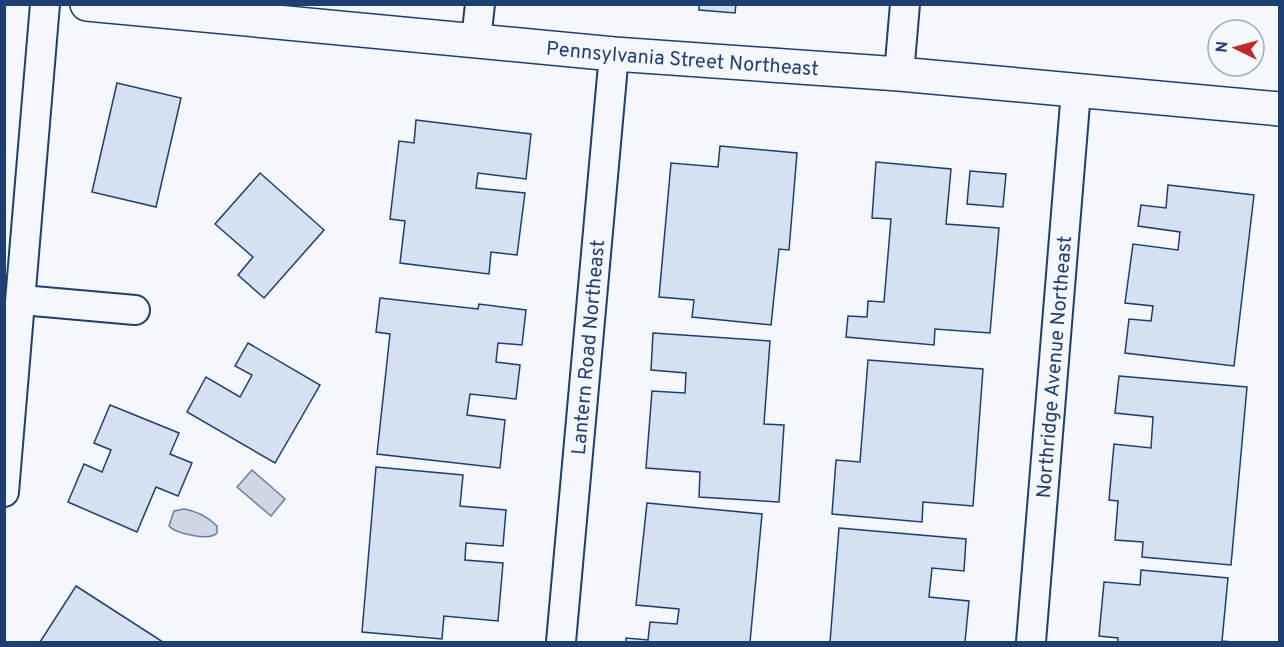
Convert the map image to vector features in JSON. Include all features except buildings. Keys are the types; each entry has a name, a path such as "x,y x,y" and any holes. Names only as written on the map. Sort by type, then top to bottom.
{"street":[{"path":"4,492 22,300 45,4"},
{"name":"Pennsylvania Street Northeast","path":"87,4 614,54 899,74 1280,109"},
{"path":"476,40 480,4"},
{"path":"899,74 905,4"},
{"name":"Lantern Road Northeast","path":"561,642 614,54"},
{"name":"Northridge Avenue Northeast","path":"1031,642 1076,91"},
{"path":"22,300 135,310"}],"shaded area":[{"path":"252,470 285,499 271,516 237,487"},
{"path":"184,509 209,519 217,526 217,533 208,536 185,534 169,526 174,511"}]}
